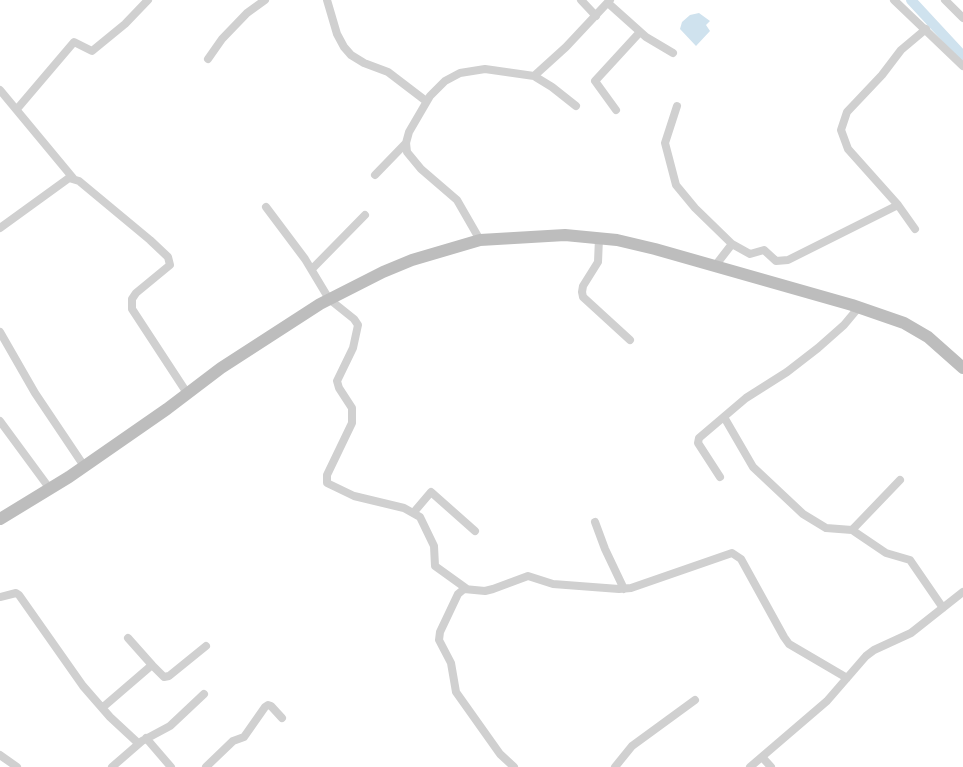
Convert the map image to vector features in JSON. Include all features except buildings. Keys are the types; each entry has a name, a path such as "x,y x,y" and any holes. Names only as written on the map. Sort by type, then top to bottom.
{"street":[{"path":"17,109 74,42 92,51 125,24 148,0"},
{"path":"208,59 222,39 247,13 265,0"},
{"path":"327,0 337,34 351,55 364,63 388,72 426,101"},
{"path":"581,0 596,16"},
{"path":"894,0 963,66"},
{"path":"945,0 963,18"},
{"path":"534,76 566,47 609,1 640,32 673,53"},
{"path":"915,229 848,149 841,130 848,112 882,75 901,50 926,29"},
{"path":"616,110 595,81 640,32"},
{"path":"480,240 457,200 411,159 407,152 406,142 409,132 426,101 445,81 460,73 485,69 534,76 576,106"},
{"path":"0,90 73,178 150,240 171,261 168,269 136,293 130,304 137,319 188,393"},
{"path":"677,106 665,143 676,185 695,208 732,244 750,254 764,250 776,261 788,260 898,206"},
{"path":"375,175 406,142"},
{"path":"0,228 63,181 73,178"},
{"path":"266,207 312,269 329,299 354,319 358,326 353,348 337,381 352,408 352,423 327,475 327,483 354,496 414,512 423,520 434,546 435,566 467,589"},
{"path":"312,269 365,215"},
{"path":"0,519 50,489 221,368 329,299 412,260 480,240 565,235 636,245 859,307 916,329 963,368"},
{"path":"599,238 597,262 583,286 583,297 630,340"},
{"path":"715,266 732,244"},
{"path":"720,477 698,440 750,394 787,372 818,348 844,326 859,307"},
{"path":"0,332 35,393 84,466"},
{"path":"724,417 753,467 802,514 826,528 852,530 885,553 910,560 943,608"},
{"path":"0,420 50,489"},
{"path":"852,530 900,480"},
{"path":"414,512 431,492 475,531"},
{"path":"595,522 607,556 624,589"},
{"path":"514,767 500,754 456,692 451,663 439,640 440,632 458,594 467,589 485,591 528,576 553,584 624,589 639,587 732,553 741,559 789,644 847,678"},
{"path":"750,767 827,701 874,650 911,633 963,592"},
{"path":"0,597 16,593 19,595 83,686 102,708 123,731 142,741 171,767"},
{"path":"128,638 165,677 206,646"},
{"path":"102,708 152,665"},
{"path":"112,767 142,741 170,726 204,694"},
{"path":"615,767 632,746 695,700"},
{"path":"206,767 233,741 244,737 268,705 282,718"},
{"path":"0,755 17,767"},
{"path":"762,757 771,767"}],"water":[{"path":"699,13 710,21 706,25 710,31 696,46 680,29 682,22 690,15"}],"waterway":[{"path":"911,0 963,56"}]}
